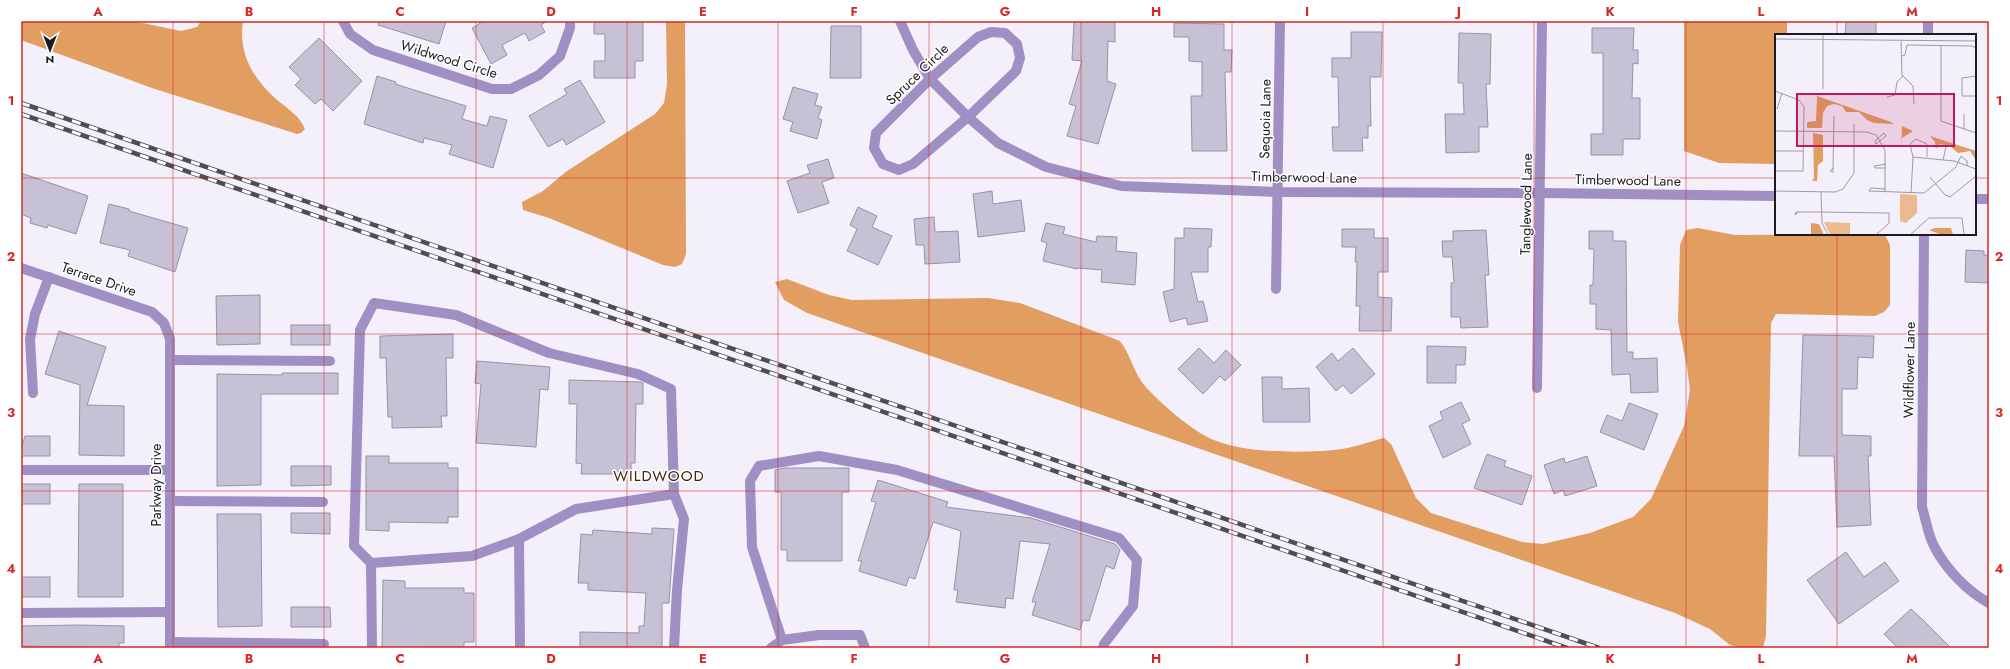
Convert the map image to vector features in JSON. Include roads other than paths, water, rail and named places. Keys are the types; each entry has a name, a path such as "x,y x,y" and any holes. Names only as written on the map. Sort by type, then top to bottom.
{"street":[{"name":"Wildwood Circle","path":"343,21 350,34 373,50 492,89 511,89 539,75 560,56 570,28 570,21"},
{"name":"Timberwood Lane","path":"900,21 913,50 930,79 968,117 998,143 1046,167 1122,186 1278,192 1775,196"},
{"name":"Sequoia Lane","path":"1276,289 1280,21"},
{"name":"Tanglewood Lane","path":"1537,388 1542,21"},
{"path":"1928,21 1928,34"},
{"name":"Spruce Circle","path":"991,32 1005,33 1017,44 1020,58 1016,71 968,117 913,164 899,170 883,164 874,148 876,133 930,79 978,37 991,32"},
{"path":"1976,199 1989,199"},
{"name":"Wildflower Lane","path":"1924,235 1922,507 1934,547 1954,575 1981,599 1989,603"},
{"name":"Terrace Drive","path":"21,268 152,312 164,322"},
{"path":"33,393 30,339 35,314 49,277"},
{"path":"372,648 371,563 354,546 360,330 374,303 456,314 549,353 638,374 671,389 674,494 684,519 677,590 674,648"},
{"name":"Parkway Drive","path":"164,322 170,338 170,645"},
{"path":"170,360 330,361"},
{"path":"782,640 752,547 750,481 759,466 819,456 898,470 1119,538 1137,560 1133,606 1104,644 1103,648"},
{"path":"21,470 170,470"},
{"path":"371,563 472,556 519,539 576,509 674,494"},
{"path":"170,501 323,502"},
{"path":"519,539 520,648"},
{"path":"21,613 170,612"},
{"path":"771,648 782,640 818,635 860,635 865,648"},
{"path":"170,645 324,644"}],"railway":[{"path":"21,103 1599,648"},
{"path":"21,114 1567,648"}],"district":[{"name":"WILDWOOD","path":"659,476"}]}
